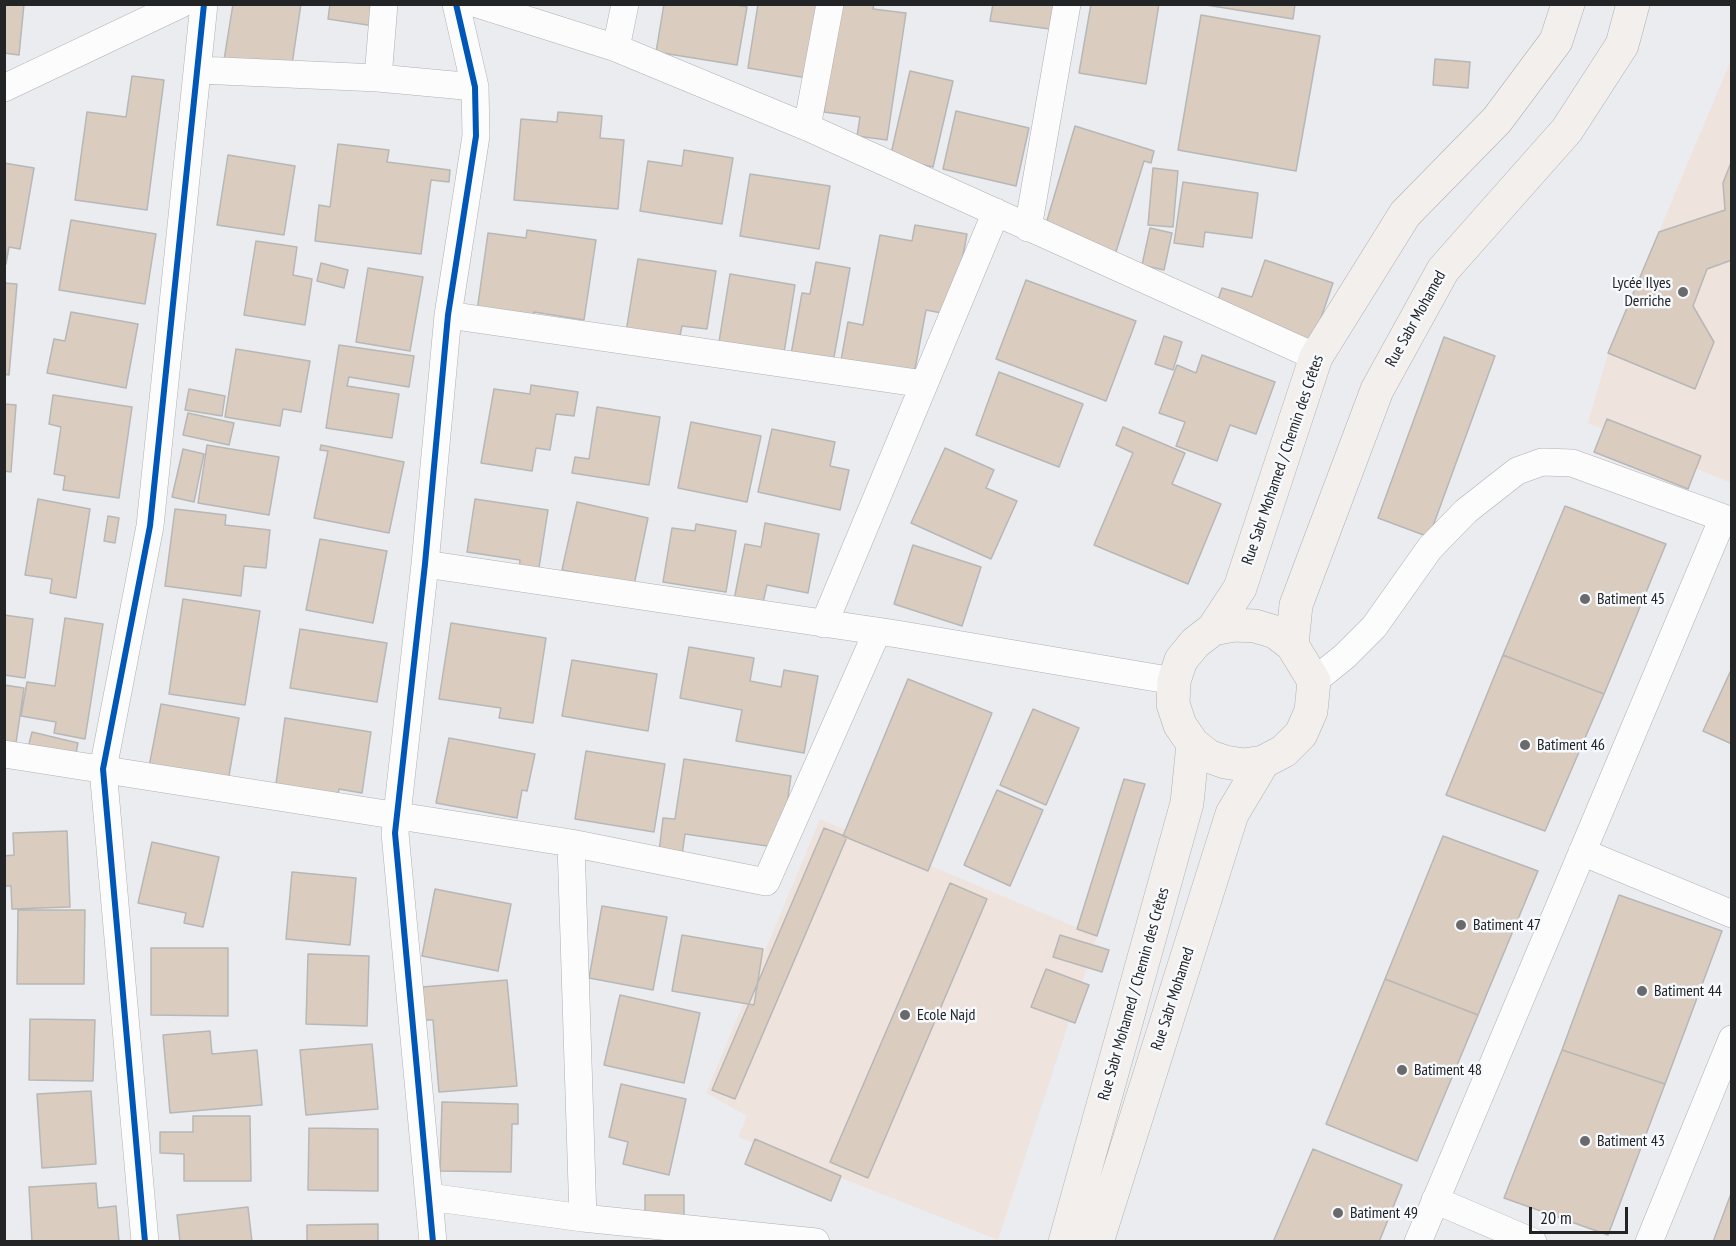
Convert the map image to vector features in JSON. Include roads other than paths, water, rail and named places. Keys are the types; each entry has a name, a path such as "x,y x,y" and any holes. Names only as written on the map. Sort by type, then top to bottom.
{"main road":[{"name":"Rue Sabr Mohamed / Chemin des Crêtes","path":"1213,629 1240,588 1316,357 1405,214 1497,120 1556,41 1568,4"},
{"name":"Rue Sabr Mohamed","path":"1292,645 1296,605 1377,390 1443,270 1567,130 1622,45 1633,4"},
{"path":"1234,625 1255,626 1275,632 1292,645 1314,681 1311,711 1301,734 1284,751 1263,762 1244,765 1208,756 1193,744 1180,725 1173,704 1174,681 1181,660 1195,643 1213,629 1234,625"},
{"name":"Rue Sabr Mohamed / Chemin des Crêtes","path":"1065,1242 1187,803 1193,744"},
{"name":"Rue Sabr Mohamed","path":"1097,1242 1232,814 1263,762"}],"street":[{"path":"4,88 181,4"},
{"path":"145,1242 103,768 150,526 204,4"},
{"path":"378,78 384,4"},
{"path":"433,1242 395,814 425,564 448,315 476,136 475,87 456,4"},
{"path":"477,4 616,48 807,127 1316,357"},
{"path":"616,48 625,4"},
{"path":"807,127 830,4"},
{"path":"1028,228 1067,4"},
{"path":"199,69 378,78 475,87"},
{"path":"824,624 996,212"},
{"path":"448,315 924,384"},
{"path":"1314,681 1374,627 1430,548 1466,511 1518,471 1542,462 1572,463 1727,520 1582,852 1418,1242"},
{"path":"425,564 877,632 1174,681"},
{"path":"4,754 571,843 766,882 877,632"},
{"path":"571,843 583,1218"},
{"path":"1582,852 1731,914"},
{"path":"1649,1242 1731,1039"},
{"path":"429,1197 583,1218 816,1242"},
{"path":"1435,1200 1533,1242"}],"place":[{"name":"Lycée Ilyes Derriche","path":"1683,292"},
{"name":"Batiment 45","path":"1585,599"},
{"name":"Batiment 46","path":"1525,745"},
{"name":"Batiment 47","path":"1461,925"},
{"name":"Batiment 44","path":"1642,991"},
{"name":"Ecole Najd","path":"905,1015"},
{"name":"Batiment 48","path":"1402,1070"},
{"name":"Batiment 43","path":"1585,1141"},
{"name":"Batiment 49","path":"1338,1213"}]}
